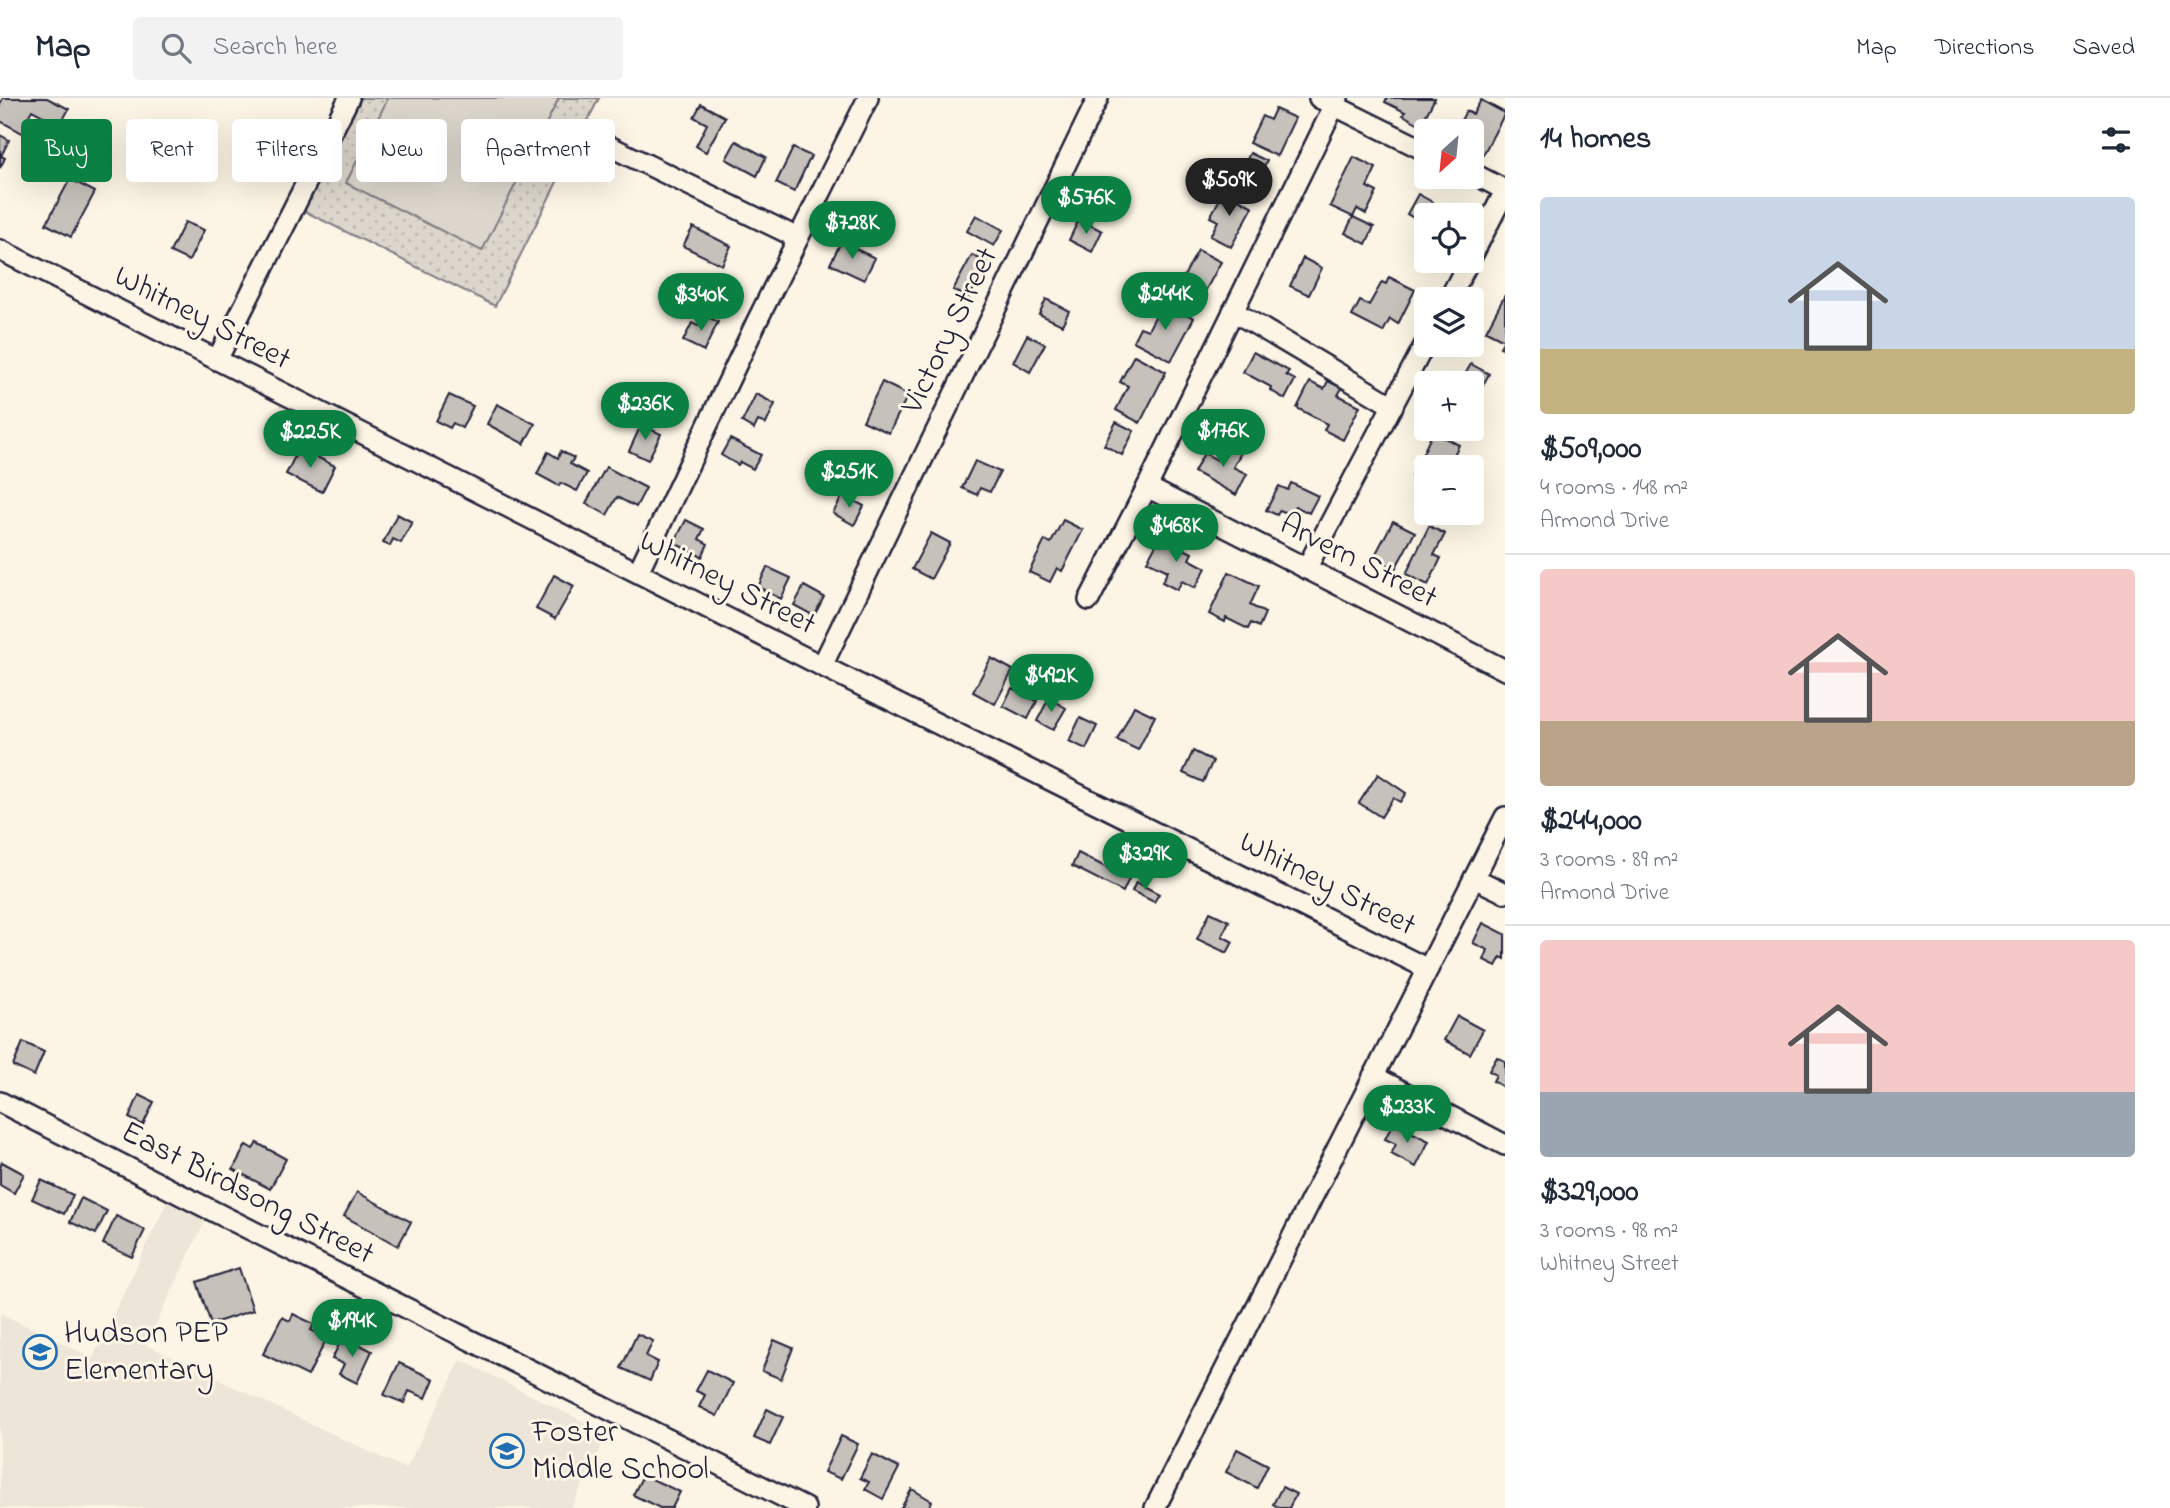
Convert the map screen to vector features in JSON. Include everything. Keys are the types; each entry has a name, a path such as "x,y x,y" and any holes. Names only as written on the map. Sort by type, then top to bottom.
{"street":[{"path":"216,360 349,98"},
{"path":"638,572 868,98"},
{"name":"Victory Street","path":"822,666 1098,98"},
{"path":"1089,600 1233,312 1330,100 1414,145"},
{"path":"615,149 798,238"},
{"path":"1484,179 1505,190 1484,232"},
{"name":"Whitney Street","path":"0,250 1427,969"},
{"path":"1233,312 1393,406"},
{"path":"1306,569 1418,357"},
{"name":"Arvern Street","path":"1147,487 1505,670"},
{"path":"1155,1508 1505,817"},
{"path":"1474,878 1505,893"},
{"path":"1373,1076 1505,1145"},
{"name":"East Birdsong Street","path":"0,1102 805,1508"}],"shaded area":[{"path":"361,98 599,98 588,119 461,119 461,182 557,182 495,306 304,211 319,182 342,182 342,136"},
{"path":"388,98 559,98 548,119 461,119 461,182 517,182 482,251 346,183 356,163 356,182 447,182 447,119 378,119"},
{"path":"167,1202 205,1221 146,1345 406,1469 461,1360 608,1434 571,1508 0,1508 0,1313 93,1358"}],"building":[{"path":"3,98 47,98 69,109 63,119 49,119 32,110 28,117 32,119 21,119 21,132 0,121 0,104"},
{"path":"1387,98 1435,98 1424,119 1414,121 1403,115 1405,112 1385,102"},
{"path":"1481,100 1505,113 1484,153 1484,119 1462,119 1466,111 1473,114"},
{"path":"701,104 725,117 706,152 696,146 707,124 694,117"},
{"path":"1275,109 1295,118 1277,156 1249,143 1262,116 1270,120"},
{"path":"0,135 9,140 1,156 5,158 0,168"},
{"path":"736,141 766,157 757,176 726,159"},
{"path":"793,148 811,156 794,192 776,183"},
{"path":"1250,153 1267,161 1260,175 1266,178 1257,195 1235,184"},
{"path":"1354,157 1376,168 1367,187 1377,192 1366,214 1357,209 1353,217 1330,206"},
{"path":"1100,180 1131,195 1121,214 1091,199"},
{"path":"68,182 76,182 95,192 71,237 46,224"},
{"path":"1224,191 1253,207 1231,247 1210,236 1218,221 1210,217"},
{"path":"1418,194 1434,203 1414,203 1414,218 1407,214"},
{"path":"976,215 1003,230 994,246 967,231"},
{"path":"1353,217 1374,227 1366,244 1345,233"},
{"path":"1079,219 1102,231 1092,252 1069,240"},
{"path":"185,222 204,230 189,261 170,252"},
{"path":"693,227 731,246 722,265 683,246"},
{"path":"841,242 875,258 864,280 830,264"},
{"path":"1198,250 1221,262 1201,299 1178,287"},
{"path":"972,255 988,263 969,298 953,290"},
{"path":"1303,258 1322,268 1309,295 1290,286"},
{"path":"1389,277 1414,290 1414,292 1398,324 1390,319 1383,332 1352,316 1360,301 1369,305 1382,282 1386,284"},
{"path":"1505,295 1505,349 1500,347 1504,340 1486,331"},
{"path":"1046,299 1069,311 1062,325 1039,314"},
{"path":"1163,302 1194,318 1171,361 1133,341 1140,327 1148,330"},
{"path":"704,315 718,322 704,351 683,341 692,323 698,326"},
{"path":"1027,335 1045,344 1030,372 1013,362"},
{"path":"1253,352 1289,371 1286,375 1295,380 1285,399 1270,390 1271,387 1243,372"},
{"path":"1134,355 1166,372 1140,423 1116,410 1128,386 1120,382"},
{"path":"1471,364 1484,371 1467,371"},
{"path":"1328,381 1342,388 1338,395 1360,406 1343,440 1324,430 1327,424 1297,408 1310,382 1324,389"},
{"path":"882,382 908,395 889,433 863,421"},
{"path":"653,390 678,402 670,419 645,407"},
{"path":"756,394 775,404 766,424 758,421 754,429 742,422"},
{"path":"449,395 473,406 462,428 453,423 450,428 436,421"},
{"path":"497,404 535,424 524,444 487,424"},
{"path":"1116,422 1134,431 1122,455 1104,445"},
{"path":"641,425 661,434 648,460 629,451"},
{"path":"730,439 761,455 753,469 740,462 738,465 721,455"},
{"path":"1429,441 1451,441 1459,445 1454,455 1422,455"},
{"path":"1226,443 1242,451 1233,467 1247,474 1236,495 1194,472 1204,453 1217,460"},
{"path":"299,448 335,466 322,492 286,474"},
{"path":"561,451 574,458 570,464 587,473 577,491 561,483 559,486 537,474 548,452 558,458"},
{"path":"975,461 1000,472 990,492 980,488 977,495 962,488"},
{"path":"606,467 646,488 636,507 617,497 607,515 586,503"},
{"path":"1291,483 1318,496 1309,513 1295,506 1291,515 1280,510 1277,515 1266,510 1279,486 1288,490"},
{"path":"843,495 864,506 854,525 833,513"},
{"path":"397,514 412,522 401,543 393,539 390,546 383,543"},
{"path":"686,520 704,529 699,539 708,544 702,557 674,543"},
{"path":"1063,520 1083,530 1062,571 1057,568 1050,582 1029,572 1045,540 1051,543"},
{"path":"1393,521 1415,532 1395,569 1374,557"},
{"path":"1429,526 1445,534 1434,555 1441,558 1428,585 1406,574"},
{"path":"931,533 950,543 931,579 912,569"},
{"path":"1160,537 1192,553 1189,559 1206,568 1195,588 1182,581 1177,590 1162,582 1168,571 1147,561"},
{"path":"767,567 791,578 781,599 758,587"},
{"path":"1229,572 1259,586 1250,605 1265,613 1259,627 1251,623 1248,629 1226,618 1225,622 1209,614"},
{"path":"554,575 574,586 555,619 536,609"},
{"path":"804,586 824,597 814,616 794,605"},
{"path":"991,658 1013,670 995,704 973,692"},
{"path":"1012,688 1037,701 1028,719 1003,706"},
{"path":"1049,698 1066,708 1053,730 1037,721"},
{"path":"1134,706 1155,716 1138,750 1117,740"},
{"path":"1080,718 1097,726 1086,749 1069,741"},
{"path":"1193,751 1213,761 1203,782 1183,773"},
{"path":"1378,774 1406,793 1400,802 1393,798 1381,817 1359,803"},
{"path":"1078,853 1129,879 1123,892 1072,866"},
{"path":"1136,882 1159,894 1154,902 1132,891"},
{"path":"1210,912 1229,921 1222,936 1233,942 1227,953 1197,939"},
{"path":"1483,923 1505,934 1505,959 1501,957 1496,966 1484,960 1488,950 1473,943"},
{"path":"1457,1016 1483,1030 1470,1054 1444,1040"},
{"path":"23,1042 44,1052 34,1076 13,1066"},
{"path":"1497,1057 1505,1061 1505,1088 1493,1081 1496,1075 1489,1071"},
{"path":"139,1095 154,1102 143,1125 129,1118"},
{"path":"1393,1123 1429,1141 1416,1167 1391,1154 1396,1144 1385,1139"},
{"path":"257,1143 286,1159 270,1189 233,1169 246,1145 253,1149"},
{"path":"2,1162 24,1174 14,1193 0,1185"},
{"path":"41,1180 73,1195 64,1214 32,1199"},
{"path":"357,1192 411,1222 398,1246 344,1216"},
{"path":"81,1198 107,1211 96,1234 70,1222"},
{"path":"116,1216 145,1230 132,1257 103,1244"},
{"path":"239,1268 253,1310 211,1324 197,1282"},
{"path":"293,1314 314,1324 311,1330 327,1338 308,1376 263,1354 282,1317 290,1321"},
{"path":"637,1334 653,1341 646,1356 658,1362 650,1381 621,1368"},
{"path":"343,1336 372,1351 357,1383 339,1374 344,1364 332,1359"},
{"path":"774,1340 793,1348 781,1379 762,1371"},
{"path":"399,1363 434,1379 426,1398 409,1391 404,1403 384,1395"},
{"path":"707,1370 733,1383 717,1416 699,1407 705,1395 696,1391"},
{"path":"767,1409 783,1417 770,1445 754,1438"},
{"path":"841,1436 858,1444 841,1479 824,1472"},
{"path":"1237,1449 1268,1465 1257,1488 1226,1472"},
{"path":"872,1454 899,1468 883,1499 865,1489 869,1482 860,1478"},
{"path":"643,1475 680,1492 672,1508 660,1508 633,1495"},
{"path":"1282,1487 1296,1494 1289,1508 1280,1508 1273,1504"},
{"path":"912,1489 932,1501 928,1508 901,1508"}],"place":[{"name":"Hudson PEP Elementary","path":"40,1352"},
{"name":"Foster Middle School","path":"507,1451"}]}
